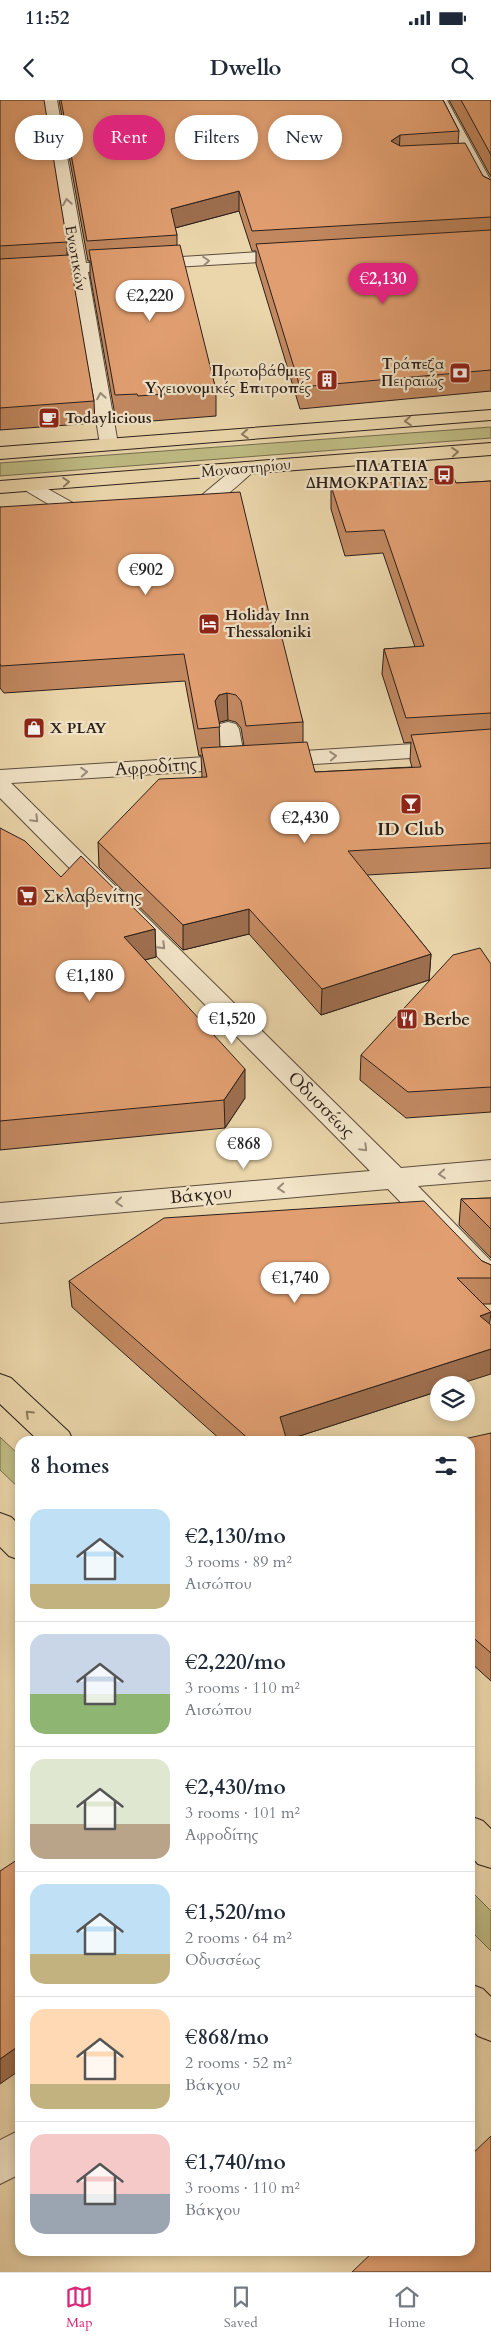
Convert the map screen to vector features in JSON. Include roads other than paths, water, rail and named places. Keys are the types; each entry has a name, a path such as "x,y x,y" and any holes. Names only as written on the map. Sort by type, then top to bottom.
{"main road":[{"name":"Μοναστηρίου","path":"0,453 491,415"},
{"name":"Μοναστηρίου","path":"0,487 491,449"},
{"path":"0,1386 53,1436"},
{"path":"0,1526 15,1541"},
{"path":"475,1837 491,1852"},
{"path":"475,2007 491,2023"}],"street":[{"name":"Ενωτικών","path":"50,100 110,444"},
{"path":"440,100 491,195"},
{"path":"452,157 470,156"},
{"path":"0,273 304,254"},
{"path":"168,503 207,501 246,468"},
{"path":"30,485 72,510 120,507"},
{"path":"228,729 234,762"},
{"name":"Αφροδίτης","path":"0,777 491,746"},
{"name":"Οδυσσέως","path":"0,785 394,1178 491,1278"},
{"name":"Βάκχου","path":"0,1213 491,1170"},
{"path":"0,2164 15,2154"}],"place":[{"name":"Τράπεζα Πειραιώς","path":"460,373"},
{"name":"Πρωτοβάθμιες Υγειονομικές Επιτροπές","path":"327,380"},
{"name":"Todaylicious","path":"49,418"},
{"name":"ΠΛΑΤΕΙΑ ΔΗΜΟΚΡΑΤΙΑΣ","path":"444,475"},
{"name":"Holiday Inn Thessaloniki","path":"209,624"},
{"name":"X PLAY","path":"34,728"},
{"name":"ID Club","path":"411,804"},
{"name":"Σκλαβενίτης","path":"27,896"},
{"name":"Berbe","path":"407,1019"}]}
